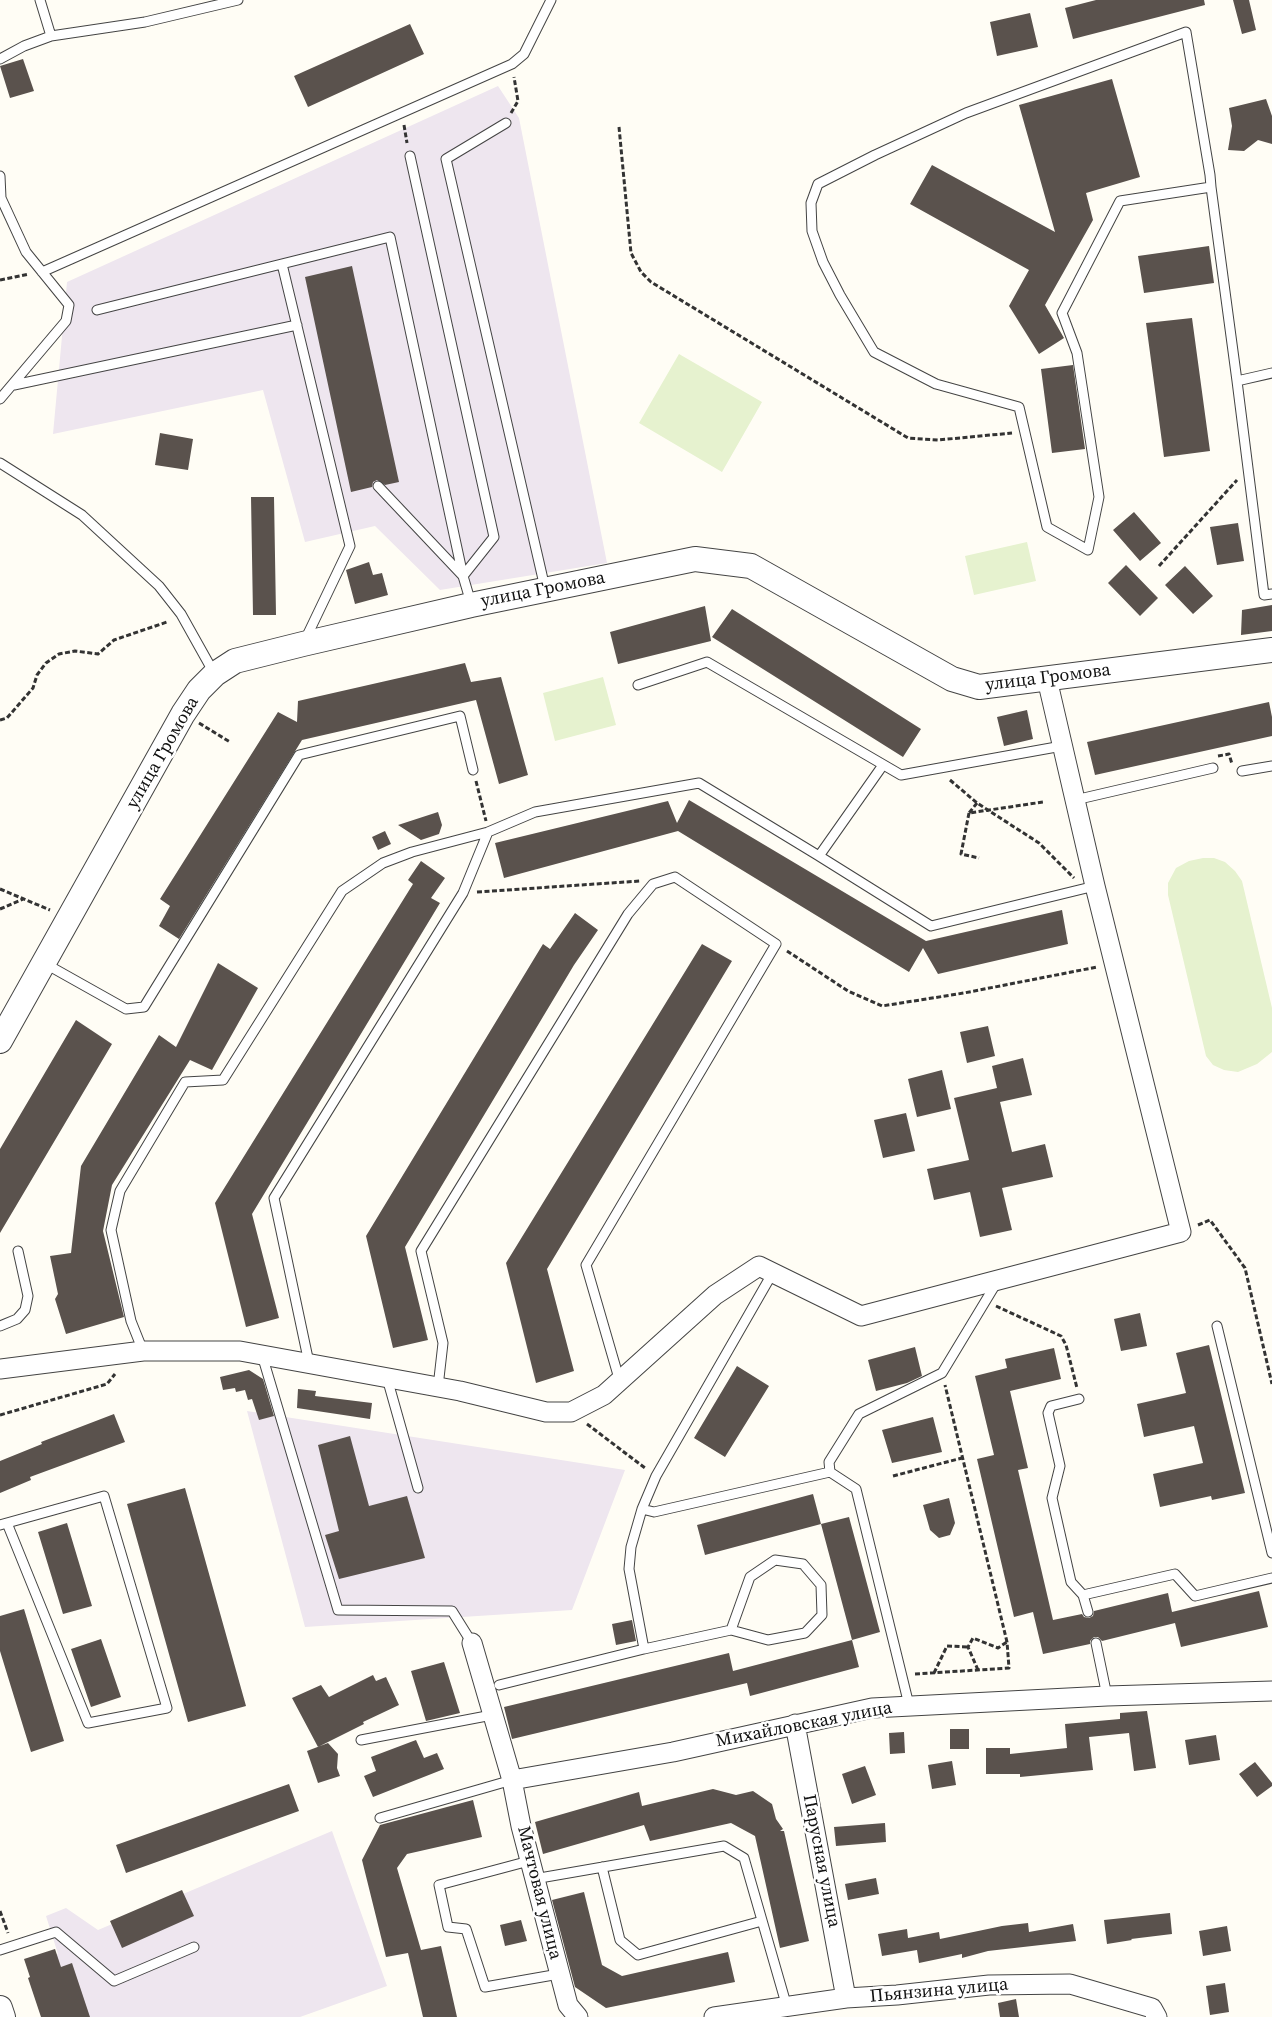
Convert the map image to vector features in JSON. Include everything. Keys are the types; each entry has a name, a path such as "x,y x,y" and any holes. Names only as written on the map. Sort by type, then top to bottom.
{"street":[{"name":"улица Громова","path":"0,1041 184,714 199,690 215,674 235,662 303,644 471,605 695,559 751,566 952,679 979,687 1272,650"},
{"path":"0,1369 138,1352 240,1352 438,1387 546,1412 571,1412 604,1395 715,1295 759,1266 861,1316 1181,1232 1115,964 1090,887 1074,800 1047,679"},
{"path":"472,1643 512,1780"},
{"name":"Михайловская улица","path":"512,1780 673,1752 872,1708 1107,1696 1271,1693"},
{"name":"Парусная улица","path":"795,1724 846,1998"},
{"name":"Мачтовая улица","path":"512,1780 532,1870 559,1974 573,2011"},
{"name":"Пьянзина улица","path":"714,2017 846,1998 897,1995 989,1985 1070,1984 1152,2008 1157,2017"},
{"path":"0,2008 3,2017"}],"lane":[{"path":"40,0 51,36"},
{"path":"0,60 24,46 51,36 145,22 238,0"},
{"path":"42,272 512,64 524,54 548,2"},
{"path":"1211,187 1120,201 1062,313 1077,353 1099,497 1088,550 1047,527 1019,407 936,384 874,352 823,262 812,231 811,203 818,184 966,113 1186,32 1211,187 1264,595 1272,594"},
{"path":"506,123 446,159 546,591"},
{"path":"410,156 494,537 463,576"},
{"path":"0,176 2,198 26,252 69,305 66,321 14,385 0,399"},
{"path":"98,310 390,237 463,576 471,605"},
{"path":"282,264 350,546 303,644"},
{"path":"14,385 297,325"},
{"path":"1237,381 1272,374"},
{"path":"0,463 82,515 159,586 181,614 215,674"},
{"path":"378,486 463,576"},
{"path":"638,685 707,662 901,775 1062,746"},
{"path":"44,963 126,1009 144,1007 299,755 460,716 473,770"},
{"path":"819,856 883,765"},
{"path":"1242,771 1272,766"},
{"path":"1074,800 1213,768"},
{"path":"138,1352 111,1230 120,1191 185,1082 222,1080 342,892 383,863 412,852 488,832 535,812 699,783 931,926 1090,887"},
{"path":"309,1363 274,1198 464,893 488,832"},
{"path":"438,1387 443,1343 421,1251 628,914 653,884 675,877 776,944 586,1265 620,1382"},
{"path":"0,1326 17,1319 25,1310 28,1296 18,1252"},
{"path":"644,1649 629,1569 631,1547 642,1509 656,1476 772,1274"},
{"path":"830,1472 829,1462 859,1414 942,1373 997,1281"},
{"path":"1217,1326 1272,1553"},
{"path":"262,1355 338,1610 452,1611 472,1643"},
{"path":"387,1378 418,1488"},
{"path":"1079,1399 1051,1406 1048,1412 1060,1466 1052,1498 1071,1582 1083,1595 1088,1612"},
{"path":"642,1509 654,1512 830,1472 856,1489 908,1706"},
{"path":"104,1496 167,1708 88,1723 4,1524 104,1496"},
{"path":"499,1685 644,1649 731,1630 768,1640 805,1633 822,1615 821,1585 803,1564 775,1560 750,1577 731,1630"},
{"path":"1083,1595 1175,1574 1195,1596 1272,1578"},
{"path":"1096,1643 1107,1696"},
{"path":"361,1740 492,1715"},
{"path":"380,1818 512,1780"},
{"path":"559,1974 485,1987 466,1929 448,1927 439,1885 532,1870 602,1867 724,1846 744,1858 787,2007"},
{"path":"602,1867 620,1940 638,1955 762,1920"},
{"path":"0,1950 56,1932 114,1981 194,1947"}],"path":[{"path":"506,123 518,101 512,64"},
{"path":"402,112 410,156"},
{"path":"619,127 631,254 641,272 651,282 908,438 938,440 1025,432"},
{"path":"0,280 42,272"},
{"path":"1159,566 1248,468"},
{"path":"0,720 7,718 33,688 37,675 46,663 59,654 75,651 98,654 114,640 167,622"},
{"path":"196,722 230,742"},
{"path":"1218,756 1229,754"},
{"path":"949,779 977,803 1039,843 1090,887"},
{"path":"479,792 488,832"},
{"path":"969,813 1043,802"},
{"path":"977,803 969,813 962,854 979,858"},
{"path":"464,893 637,880 653,884"},
{"path":"0,889 47,908"},
{"path":"0,909 24,899"},
{"path":"776,944 848,991 882,1006 964,993 1115,964"},
{"path":"1210,1220 1245,1268 1272,1384"},
{"path":"986,1300 1061,1336 1066,1345 1079,1399"},
{"path":"0,1414 107,1384 138,1352"},
{"path":"901,1675 1009,1668 1007,1642 942,1373"},
{"path":"571,1412 656,1476"},
{"path":"893,1476 962,1458"},
{"path":"968,1647 973,1638 998,1648 1007,1642"},
{"path":"934,1673 947,1646 968,1647"},
{"path":"968,1647 978,1670"},
{"path":"0,1911 12,1946"}],"shaded area":[{"path":"498,86 519,118 607,563 440,590 375,526 305,542 263,390 53,434 67,282"},
{"path":"247,1411 625,1470 572,1610 305,1627"},
{"path":"332,1831 387,1986 300,2017 52,2017 32,1964 58,1954 46,1916 66,1908 98,1930"}],"green space":[{"path":"679,354 762,402 722,472 639,423"},
{"path":"1027,542 1036,581 974,595 965,556"},
{"path":"603,677 616,725 555,741 543,693"},
{"path":"1214,858 1225,862 1242,881 1272,1008 1272,1052 1257,1064 1238,1072 1224,1070 1213,1065 1206,1056 1168,895 1168,883 1176,868 1189,861"}],"building":[{"path":"1096,0 1204,0 1205,5 1073,39 1065,8"},
{"path":"1233,0 1249,0 1256,30 1242,34"},
{"path":"1030,13 1038,47 997,56 990,22"},
{"path":"410,24 424,54 308,107 294,76"},
{"path":"23,59 34,91 10,98 0,66"},
{"path":"1112,79 1140,177 1086,193 1093,220 1045,305 1064,338 1039,354 1009,306 1029,270 910,204 932,165 1055,232 1019,105"},
{"path":"1266,99 1272,116 1272,144 1258,140 1244,151 1228,150 1232,126 1229,108"},
{"path":"1209,246 1214,283 1144,293 1138,256"},
{"path":"352,266 399,482 385,485 377,480 373,482 372,487 351,492 305,277"},
{"path":"1192,318 1210,451 1164,457 1146,323"},
{"path":"1073,365 1085,449 1052,453 1041,369"},
{"path":"160,433 193,439 188,470 155,465"},
{"path":"251,497 274,497 276,615 253,615"},
{"path":"1134,512 1161,543 1140,561 1113,530"},
{"path":"1238,523 1244,561 1217,565 1210,527"},
{"path":"369,562 373,575 382,573 388,595 355,604 346,570"},
{"path":"1126,565 1158,598 1140,616 1108,583"},
{"path":"1185,566 1213,596 1193,614 1165,585"},
{"path":"1272,605 1272,631 1241,635 1242,610"},
{"path":"705,606 711,641 618,664 610,632"},
{"path":"732,609 921,729 903,757 712,637"},
{"path":"465,663 471,682 501,677 528,775 499,784 476,700 302,740 179,939 159,926 170,906 160,899 278,712 297,722 298,701"},
{"path":"1269,702 1272,717 1272,736 1095,775 1087,742"},
{"path":"1027,710 1033,739 1004,746 997,717"},
{"path":"689,800 926,941 1062,910 1068,944 938,974 923,948 909,972 678,831 504,878 495,843 668,801 677,823"},
{"path":"438,812 442,825 439,834 421,840 398,825"},
{"path":"385,831 391,844 378,850 372,837"},
{"path":"421,861 445,878 431,898 440,903 252,1214 279,1318 246,1327 215,1203 413,884 408,880"},
{"path":"575,913 598,930 574,965 405,1247 428,1340 393,1348 366,1236 543,944 550,949"},
{"path":"702,944 732,961 547,1269 574,1371 536,1383 506,1263"},
{"path":"218,963 258,988 212,1070 190,1060 112,1185 103,1231 124,1317 66,1334 55,1299 58,1294 50,1256 71,1253 81,1166 159,1035 176,1047"},
{"path":"76,1020 112,1044 0,1233 0,1149"},
{"path":"988,1026 995,1056 967,1063 960,1032"},
{"path":"1023,1058 1032,1095 1000,1102 1012,1152 1045,1144 1053,1177 1002,1188 1012,1230 980,1237 970,1192 934,1200 927,1169 969,1160 954,1098 997,1088 992,1066"},
{"path":"942,1070 951,1109 917,1117 908,1079"},
{"path":"906,1113 915,1151 883,1158 874,1120"},
{"path":"1140,1313 1147,1346 1121,1351 1114,1319"},
{"path":"1209,1345 1245,1493 1212,1500 1211,1496 1160,1507 1153,1474 1203,1463 1194,1426 1144,1437 1137,1404 1186,1393 1176,1353"},
{"path":"915,1347 922,1376 907,1383 876,1391 868,1360"},
{"path":"1054,1348 1061,1379 1010,1391 1028,1468 1018,1470 1053,1620 1082,1614 1084,1617 1089,1618 1093,1616 1094,1611 1168,1593 1172,1612 1259,1591 1268,1627 1181,1647 1175,1623 1102,1641 1098,1637 1094,1637 1090,1644 1043,1654 1033,1612 1014,1617 977,1459 994,1455 975,1376 1007,1368 1005,1359"},
{"path":"737,1366 769,1386 725,1457 694,1438"},
{"path":"249,1370 263,1379 274,1416 259,1420 252,1399 248,1400 245,1390 236,1392 235,1388 223,1390 220,1377"},
{"path":"298,1389 316,1391 315,1396 372,1403 370,1419 297,1408"},
{"path":"114,1414 125,1442 30,1477 31,1480 0,1493 0,1461 42,1444 41,1442"},
{"path":"933,1417 942,1452 892,1463 882,1430"},
{"path":"350,1436 369,1506 407,1496 425,1558 339,1579 325,1535 339,1531 318,1445"},
{"path":"185,1488 246,1706 188,1722 127,1504"},
{"path":"813,1494 821,1524 705,1555 697,1525"},
{"path":"949,1498 955,1523 950,1535 939,1538 930,1530 923,1505"},
{"path":"849,1517 880,1632 852,1640 821,1524"},
{"path":"67,1523 92,1606 63,1614 38,1532"},
{"path":"24,1609 64,1741 31,1752 0,1651 0,1616"},
{"path":"632,1620 636,1641 616,1645 612,1624"},
{"path":"101,1639 121,1697 91,1707 71,1649"},
{"path":"852,1640 859,1667 750,1696 747,1683 512,1739 504,1707 729,1653 733,1671"},
{"path":"444,1662 460,1713 426,1721 411,1671"},
{"path":"373,1675 376,1681 386,1677 399,1705 318,1747 292,1698 321,1685 329,1697"},
{"path":"1147,1711 1156,1768 1134,1771 1129,1733 1089,1737 1093,1770 1020,1777 1020,1774 986,1774 986,1748 1010,1748 1010,1754 1067,1748 1065,1724 1120,1719 1120,1713"},
{"path":"950,1729 969,1729 969,1749 950,1749"},
{"path":"904,1732 905,1753 890,1754 889,1733"},
{"path":"1216,1735 1220,1760 1189,1765 1185,1740"},
{"path":"416,1740 424,1758 437,1753 444,1769 373,1797 364,1776 376,1771 371,1757"},
{"path":"328,1743 338,1754 337,1768 340,1776 318,1783 307,1751"},
{"path":"952,1761 956,1785 932,1789 928,1765"},
{"path":"1255,1762 1272,1783 1272,1786 1257,1797 1239,1774"},
{"path":"865,1766 876,1795 852,1804 842,1774"},
{"path":"289,1784 299,1811 126,1873 116,1845"},
{"path":"713,1789 736,1795 753,1791 772,1804 776,1819 783,1829 780,1831 784,1831 809,1941 780,1948 755,1836 731,1823 650,1841 644,1825 543,1854 535,1822 639,1792 642,1806"},
{"path":"473,1800 482,1837 407,1854 397,1868 421,1950 441,1946 457,2017 423,2017 408,1953 386,1957 362,1860 380,1825"},
{"path":"885,1823 886,1842 836,1846 834,1827"},
{"path":"876,1878 879,1894 848,1900 845,1884"},
{"path":"182,1890 194,1916 122,1948 110,1921"},
{"path":"584,1892 602,1965 622,1976 728,1952 735,1982 606,2008 575,1987 552,1900"},
{"path":"1170,1913 1172,1934 1107,1944 1104,1920"},
{"path":"521,1920 527,1941 505,1946 500,1925"},
{"path":"1028,1923 1029,1932 1073,1924 1076,1941 988,1951 962,1958 962,1954 919,1963 917,1950 882,1956 878,1934 907,1929 908,1938 939,1932 940,1939 1002,1926"},
{"path":"1227,1926 1231,1951 1203,1956 1199,1931"},
{"path":"55,1949 61,1967 72,1963 90,2017 41,2017 28,1978 30,1977 24,1959"},
{"path":"1225,1983 1229,2012 1210,2015 1206,1986"},
{"path":"1016,1999 1019,2017 1000,2017 998,2003"}]}
